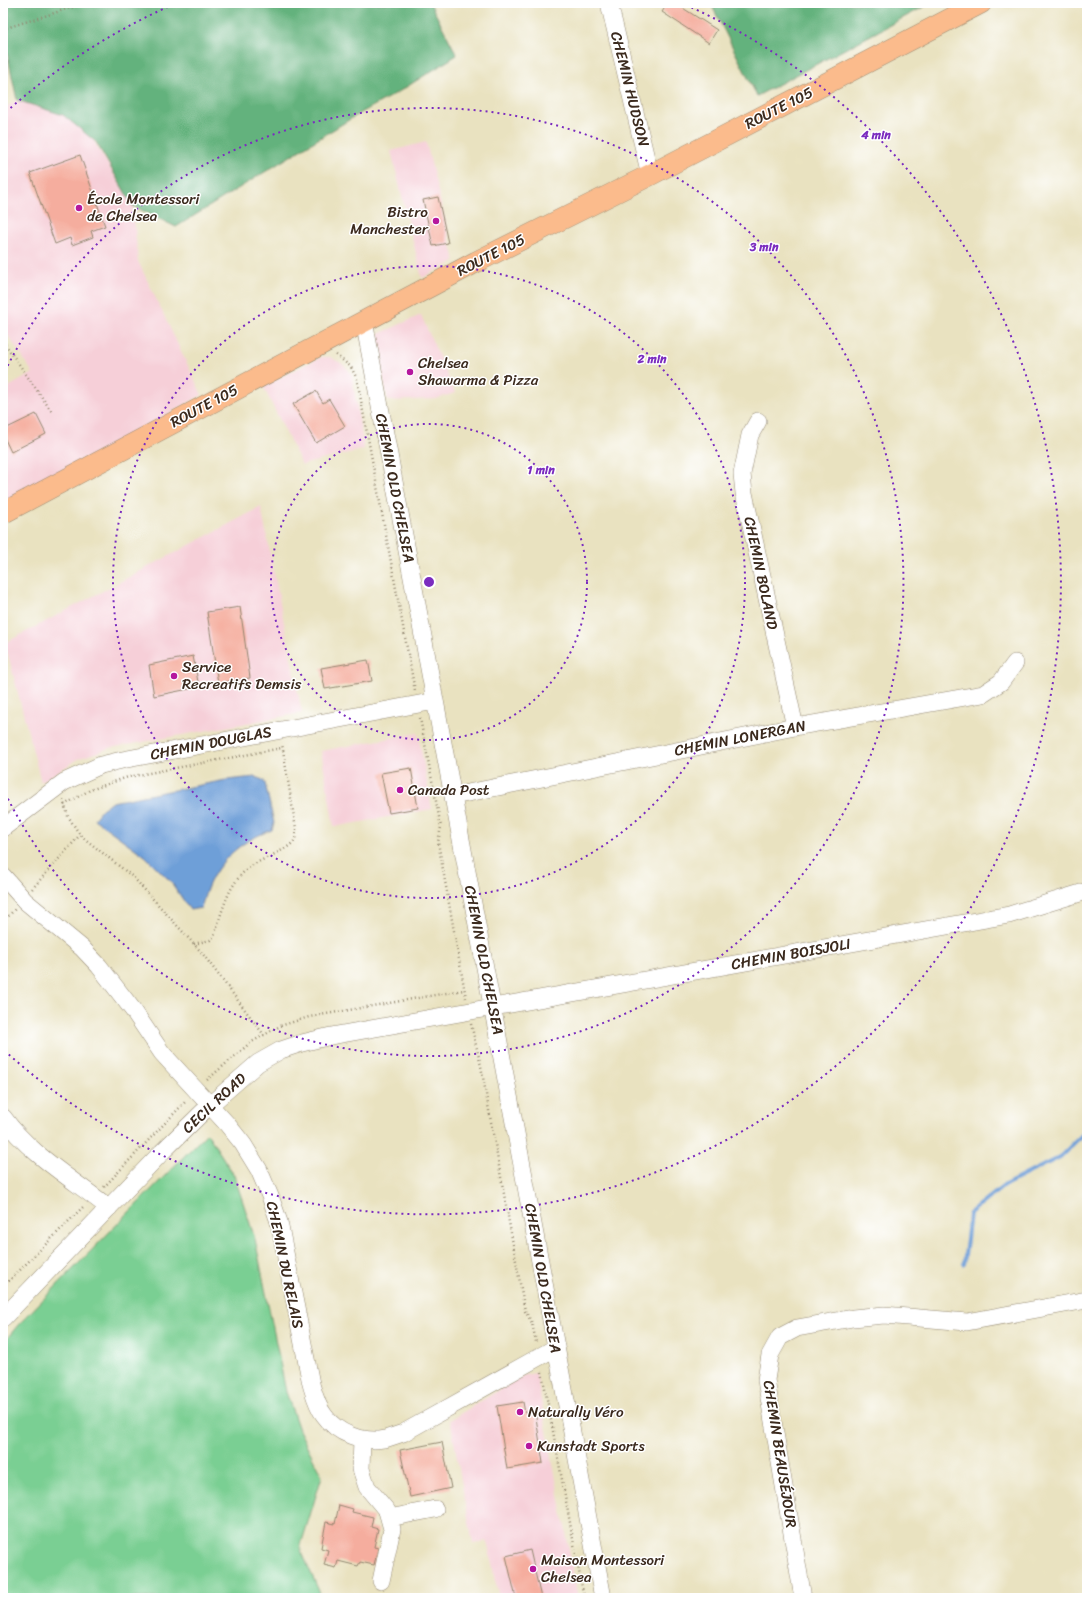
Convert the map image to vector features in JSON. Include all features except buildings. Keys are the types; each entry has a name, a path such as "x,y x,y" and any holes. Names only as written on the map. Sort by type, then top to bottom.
{"main road":[{"name":"ROUTE 105","path":"3,513 476,262 650,175 982,3"}],"street":[{"name":"CHEMIN HUDSON","path":"609,3 650,175"},
{"name":"CHEMIN OLD CHELSEA","path":"364,321 603,1598"},
{"name":"CHEMIN BOLAND","path":"758,421 750,435 742,474 744,493 795,727"},
{"name":"CHEMIN LONERGAN","path":"453,796 795,727 982,694 1001,682 1015,663"},
{"name":"CHEMIN DOUGLAS","path":"3,828 58,786 84,772 102,765 436,701"},
{"name":"CHEMIN DU RELAIS","path":"3,876 24,899 82,948 99,966 133,1010 162,1053 210,1105 243,1144 259,1170 279,1222 306,1365 316,1400 324,1415 335,1427 348,1435 362,1439 384,1439 403,1433 555,1348"},
{"name":"CHEMIN BOISJOLI","path":"492,1006 1009,915 1087,891"},
{"name":"CECIL ROAD","path":"3,1318 210,1105 258,1063 281,1050 302,1043 331,1036 492,1006"},
{"path":"3,1117 14,1131 35,1150 109,1208"},
{"name":"CHEMIN BEAUSÉJOUR","path":"803,1598 766,1380 770,1355 780,1337 797,1328 853,1318 884,1315 967,1322 1087,1300"},
{"path":"362,1439 361,1469 367,1487 387,1511 392,1528 381,1581"},
{"path":"389,1518 435,1509"}],"path":[{"path":"3,29 86,3"},
{"path":"3,341 52,412"},
{"path":"335,353 336,356 351,367 357,378 441,827 438,842 468,1011 481,1066 525,1311 532,1323 539,1357 584,1598"},
{"path":"194,944 210,940 214,936 225,900 231,889 247,869 289,845 295,838 296,829 280,730"},
{"path":"64,805 90,790 128,777 282,748"},
{"path":"58,786 68,816 80,835 133,877 194,944 264,1035"},
{"path":"3,922 80,835"}],"shaded area":[{"path":"17,100 63,115 93,140 133,206 138,261 202,395 67,472 3,504 3,390 33,373 3,328 3,109"},
{"path":"426,142 455,261 422,278 391,151"},
{"path":"421,315 455,393 435,399 388,401 374,336"},
{"path":"321,357 330,357 341,363 348,369 352,376 364,449 302,465 263,386"},
{"path":"261,507 302,713 110,748 80,758 41,782 5,643"},
{"path":"418,733 432,809 334,827 321,751"},
{"path":"536,1373 578,1598 499,1598 487,1541 473,1544 450,1420 524,1375"}],"green space":[{"path":"10,3 430,3 457,55 176,227 133,206 96,142 63,115 17,100 3,34 3,6"},
{"path":"707,3 931,3 757,96 712,6"},
{"path":"207,1133 234,1175 255,1239 286,1392 299,1430 322,1476 300,1548 322,1598 3,1598 3,1343 19,1324"}],"water":[{"path":"255,777 263,780 265,783 274,823 272,830 253,838 228,856 221,864 210,882 201,908 190,910 171,882 145,856 94,819 102,809 112,802 226,780"}],"waterway":[{"path":"964,1264 970,1213 1005,1185 1060,1157 1087,1130"}],"place":[{"name":"École Montessori de Chelsea","path":"79,208"},
{"name":"Bistro Manchester","path":"436,221"},
{"name":"Chelsea Shawarma & Pizza","path":"410,372"},
{"name":"Service Recreatifs Demsis","path":"174,676"},
{"name":"Canada Post","path":"400,790"},
{"name":"Naturally Véro","path":"520,1412"},
{"name":"Kunstadt Sports","path":"529,1446"},
{"name":"Maison Montessori Chelsea","path":"533,1569"}]}
